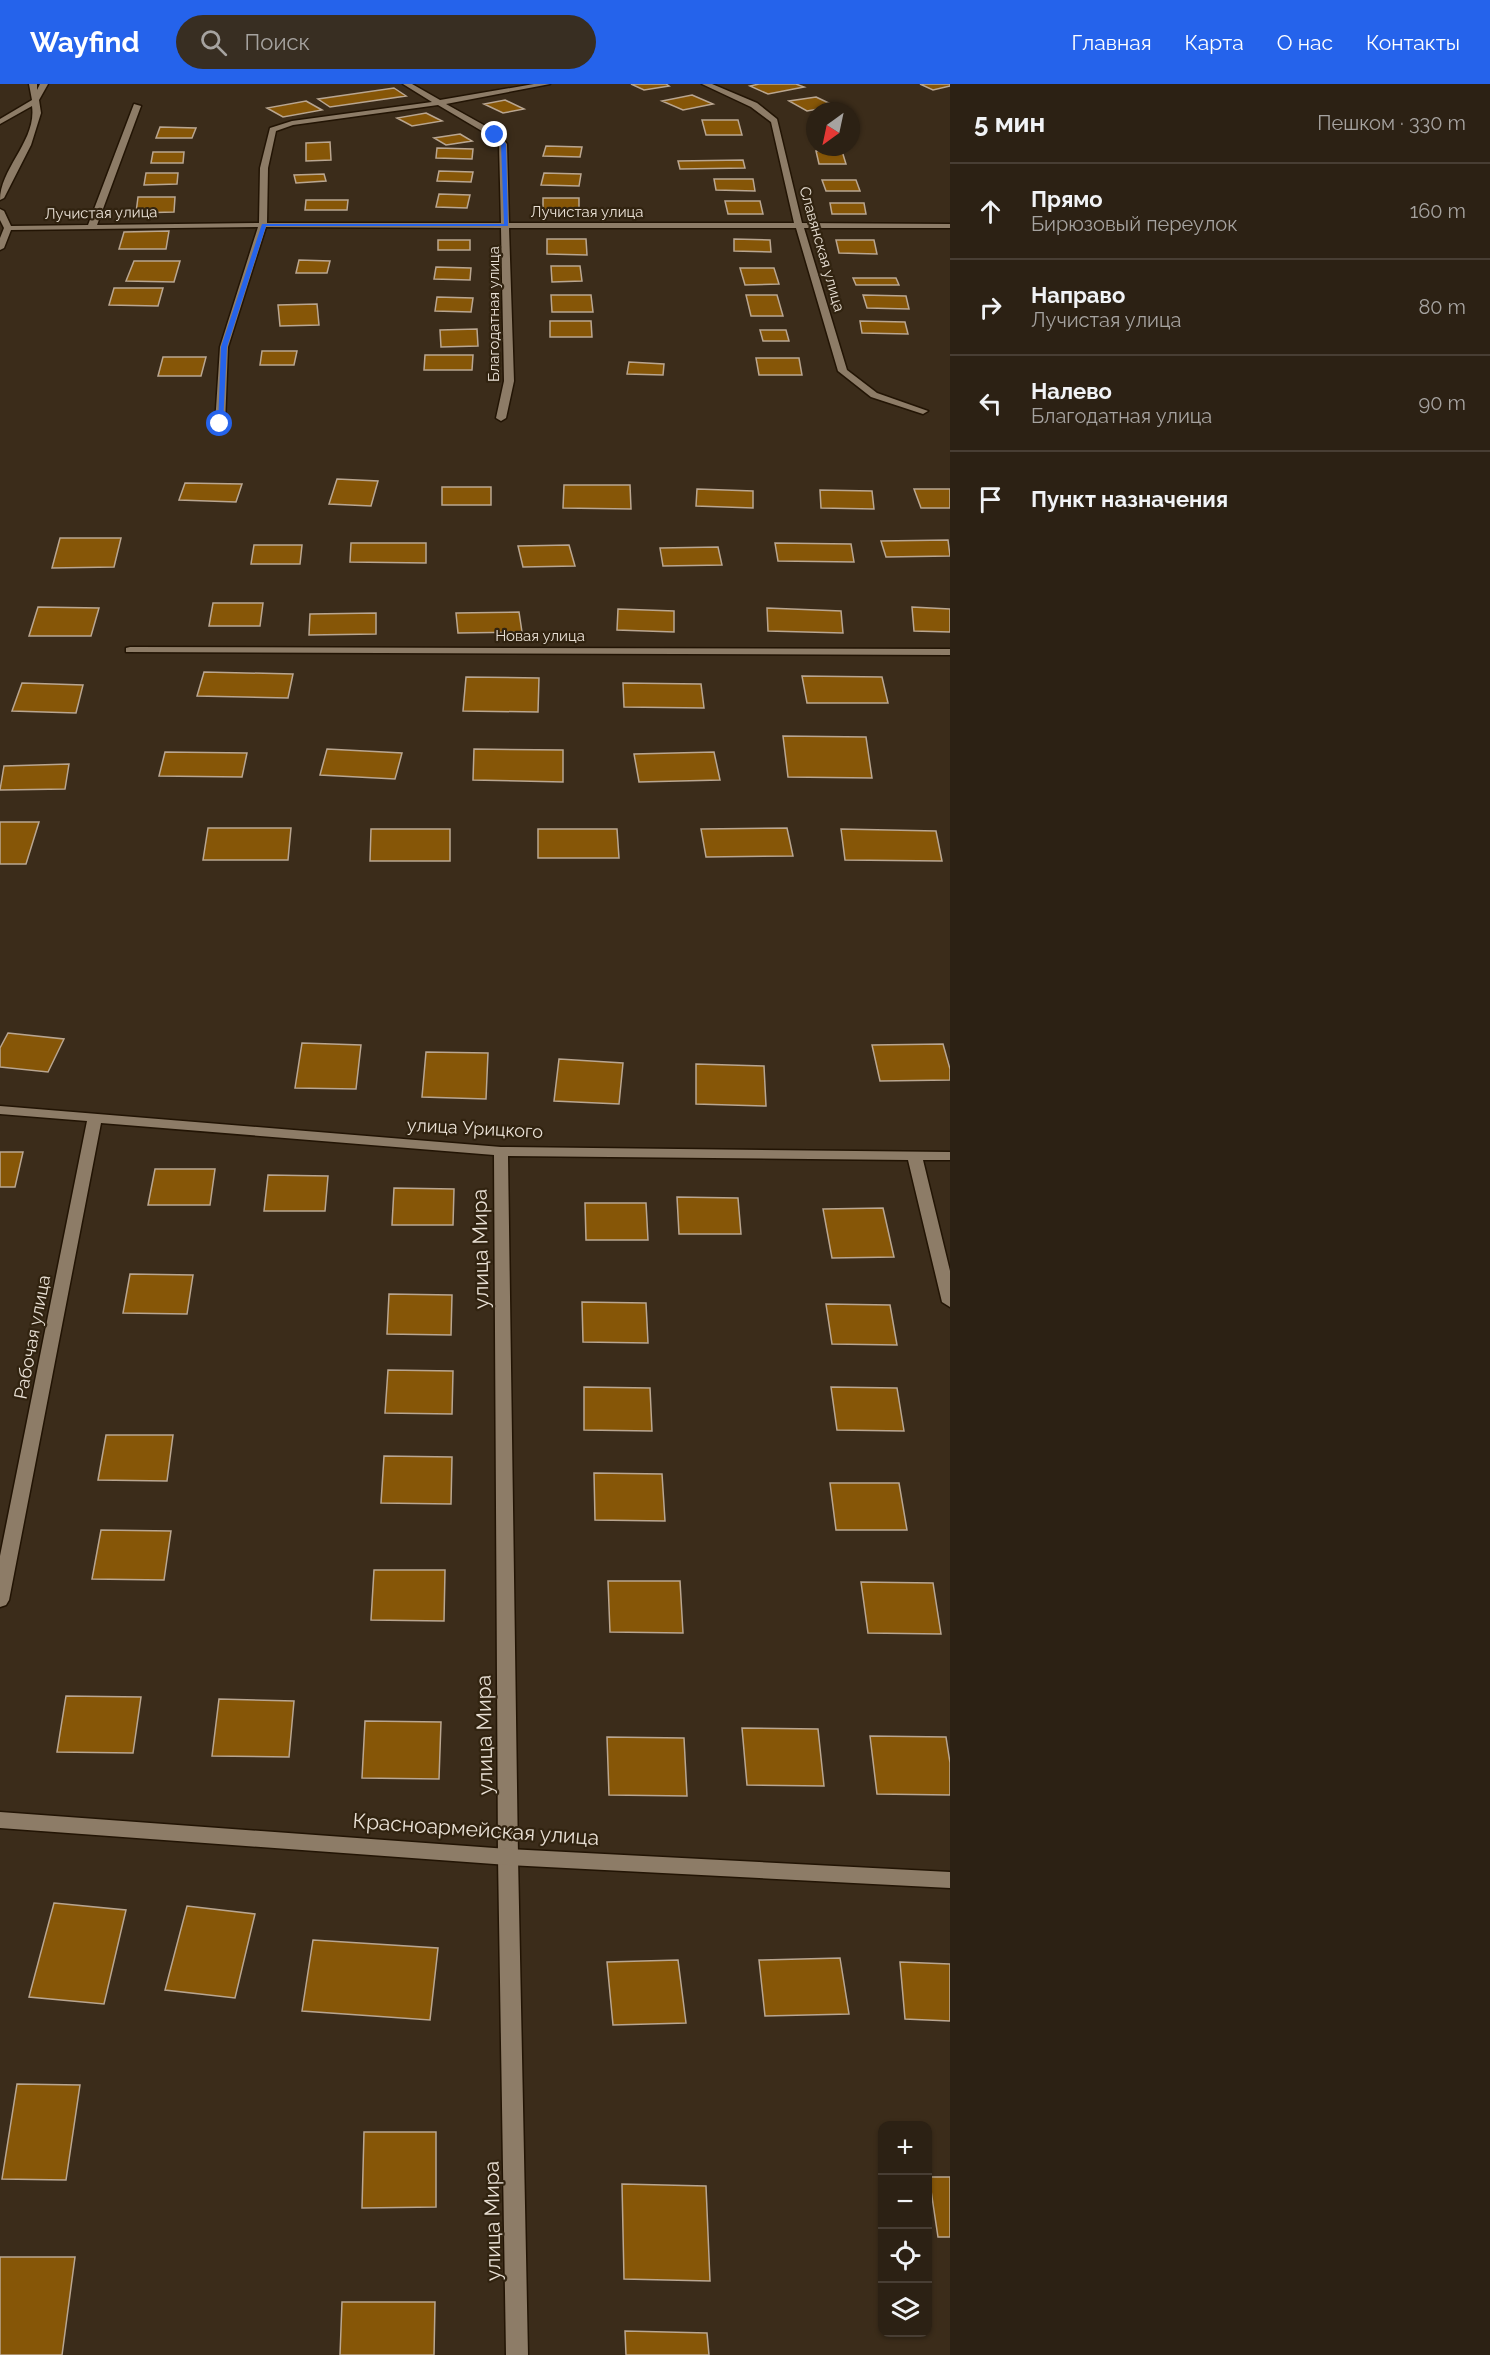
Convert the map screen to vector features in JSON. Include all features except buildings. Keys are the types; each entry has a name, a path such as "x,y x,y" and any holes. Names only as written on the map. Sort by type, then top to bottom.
{"street":[{"path":"0,198 27,145 37,113 33,84"},
{"path":"0,122 35,100 44,84"},
{"name":"Благодатная улица","path":"407,84 495,135 503,144 507,225 509,381 501,418"},
{"path":"220,424 224,347 263,225 264,168 273,130 292,123 438,103 546,84"},
{"name":"Славянская улица","path":"706,84 754,105 774,121 799,226 843,371 874,395 923,411"},
{"path":"92,226 137,106"},
{"path":"0,211 8,228 0,248"},
{"name":"Лучистая улица","path":"8,228 263,225 950,226"},
{"name":"Новая улица","path":"130,650 950,652"},
{"name":"улица Урицкого","path":"0,1110 501,1151 950,1156"},
{"name":"Рабочая улица","path":"0,1600 95,1118"},
{"name":"улица Мира","path":"501,1151 508,1857 517,2355"},
{"path":"914,1155 950,1302"},
{"name":"Красноармейская улица","path":"0,1820 508,1857 950,1880"}],"route":[{"path":"220,424 224,347 263,225 507,225 503,144 495,135"}]}
